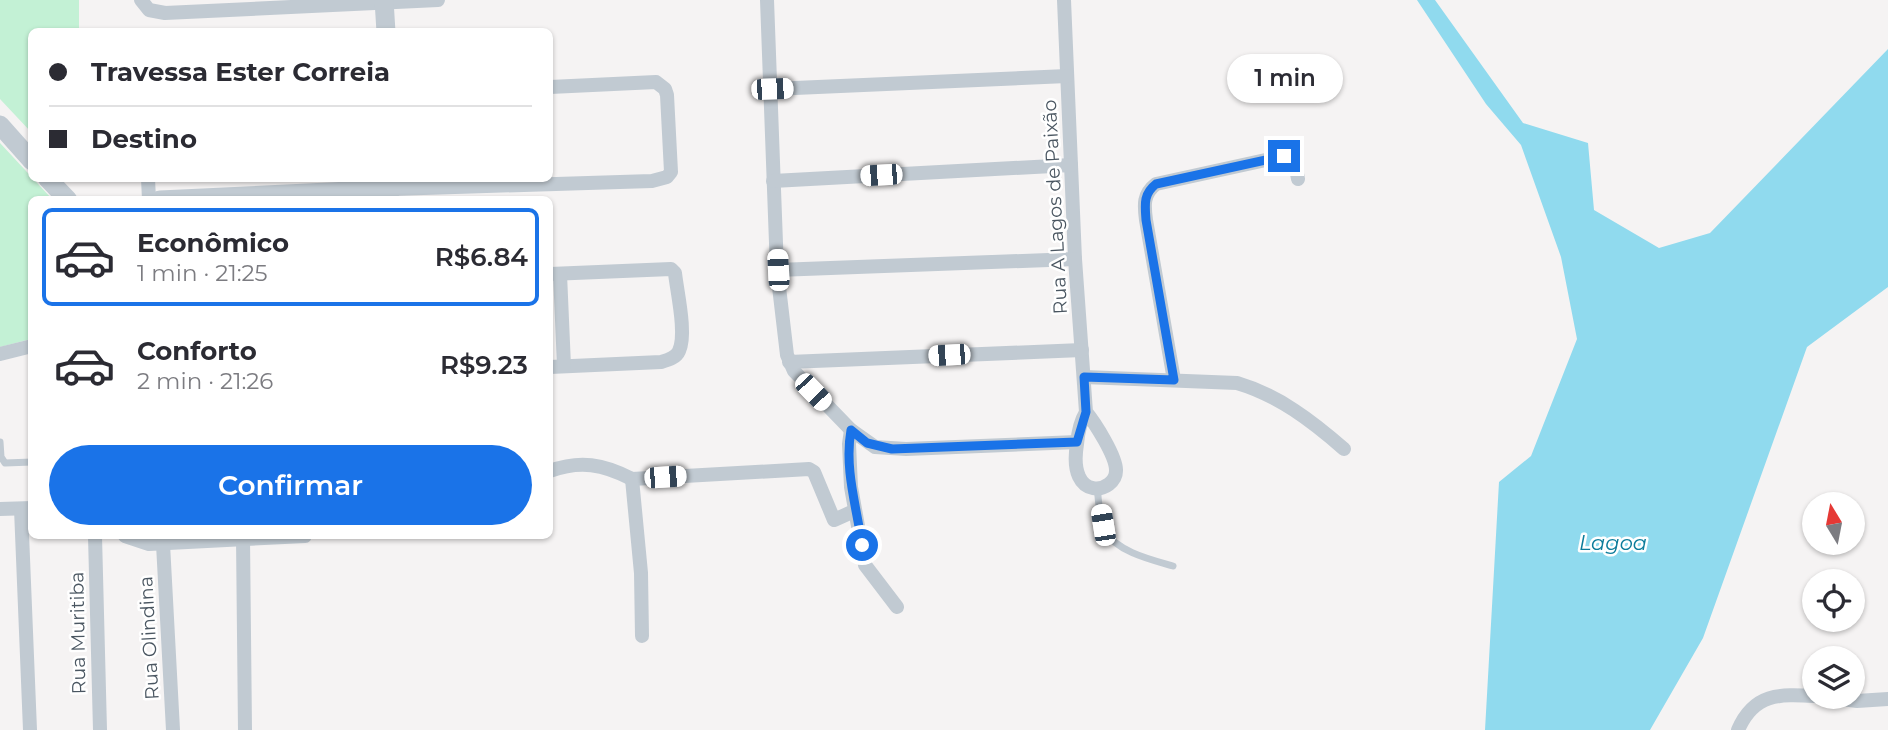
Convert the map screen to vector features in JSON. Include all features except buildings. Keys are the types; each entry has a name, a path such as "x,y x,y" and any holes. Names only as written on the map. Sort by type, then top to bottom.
{"street":[{"path":"141,0 149,10 165,13 438,0"},
{"path":"767,0 778,270 789,362 803,382 867,443 892,449 1077,442"},
{"name":"Rua A Lagos de Paixão","path":"1064,0 1075,260 1086,412 1077,442 1075,464 1079,480 1085,486 1097,488 1113,481 1116,470 1111,455 1086,412"},
{"path":"384,1 386,28"},
{"path":"772,89 1067,76"},
{"path":"244,196 652,181 667,177 671,172 665,89 656,82 553,87"},
{"path":"0,125 28,156"},
{"path":"1174,380 1146,220 1144,204 1149,189 1156,184 1284,156 1295,163 1298,179"},
{"path":"773,181 1071,165"},
{"path":"51,182 64,196"},
{"path":"778,270 1075,260"},
{"path":"671,269 675,273 680,320 679,351 668,360 557,366 555,274 671,269"},
{"path":"0,354 28,347"},
{"path":"789,362 1082,350"},
{"path":"1084,377 1237,383 1259,390 1287,405 1343,449"},
{"path":"851,430 849,444 854,511 866,569 897,607"},
{"path":"553,470 589,464 607,467 632,479 809,469 814,472 834,520 854,511"},
{"path":"632,479 642,636"},
{"path":"0,509 26,508 30,730"},
{"name":"Rua Muritiba","path":"94,539 100,730"},
{"path":"134,539 149,544 230,539"},
{"path":"243,539 245,730"},
{"name":"Rua Olindina","path":"163,544 173,730"},
{"path":"1738,730 1753,705 1767,698 1802,697"},
{"path":"1865,700 1888,699"}],"lane":[{"path":"0,442 1,457 5,463 28,462"},
{"path":"1097,488 1106,534 1136,554 1173,566"}],"green space":[{"path":"0,0 79,0 79,28 28,28 28,129 0,99"},
{"path":"0,143 28,173 28,182 36,182 49,196 28,196 28,340 0,347"}],"water":[{"name":"Lagoa","path":"1417,0 1435,0 1523,123 1588,143 1594,210 1659,248 1710,233 1888,49 1888,287 1807,347 1703,638 1650,730 1485,730 1499,482 1531,456 1577,339 1561,257 1521,145 1486,104"}],"route":[{"path":"862,545 851,487 851,430 875,447 892,449 1077,442 1086,412 1084,377 1174,380 1146,220 1144,204 1149,189 1156,184 1284,156"}]}
